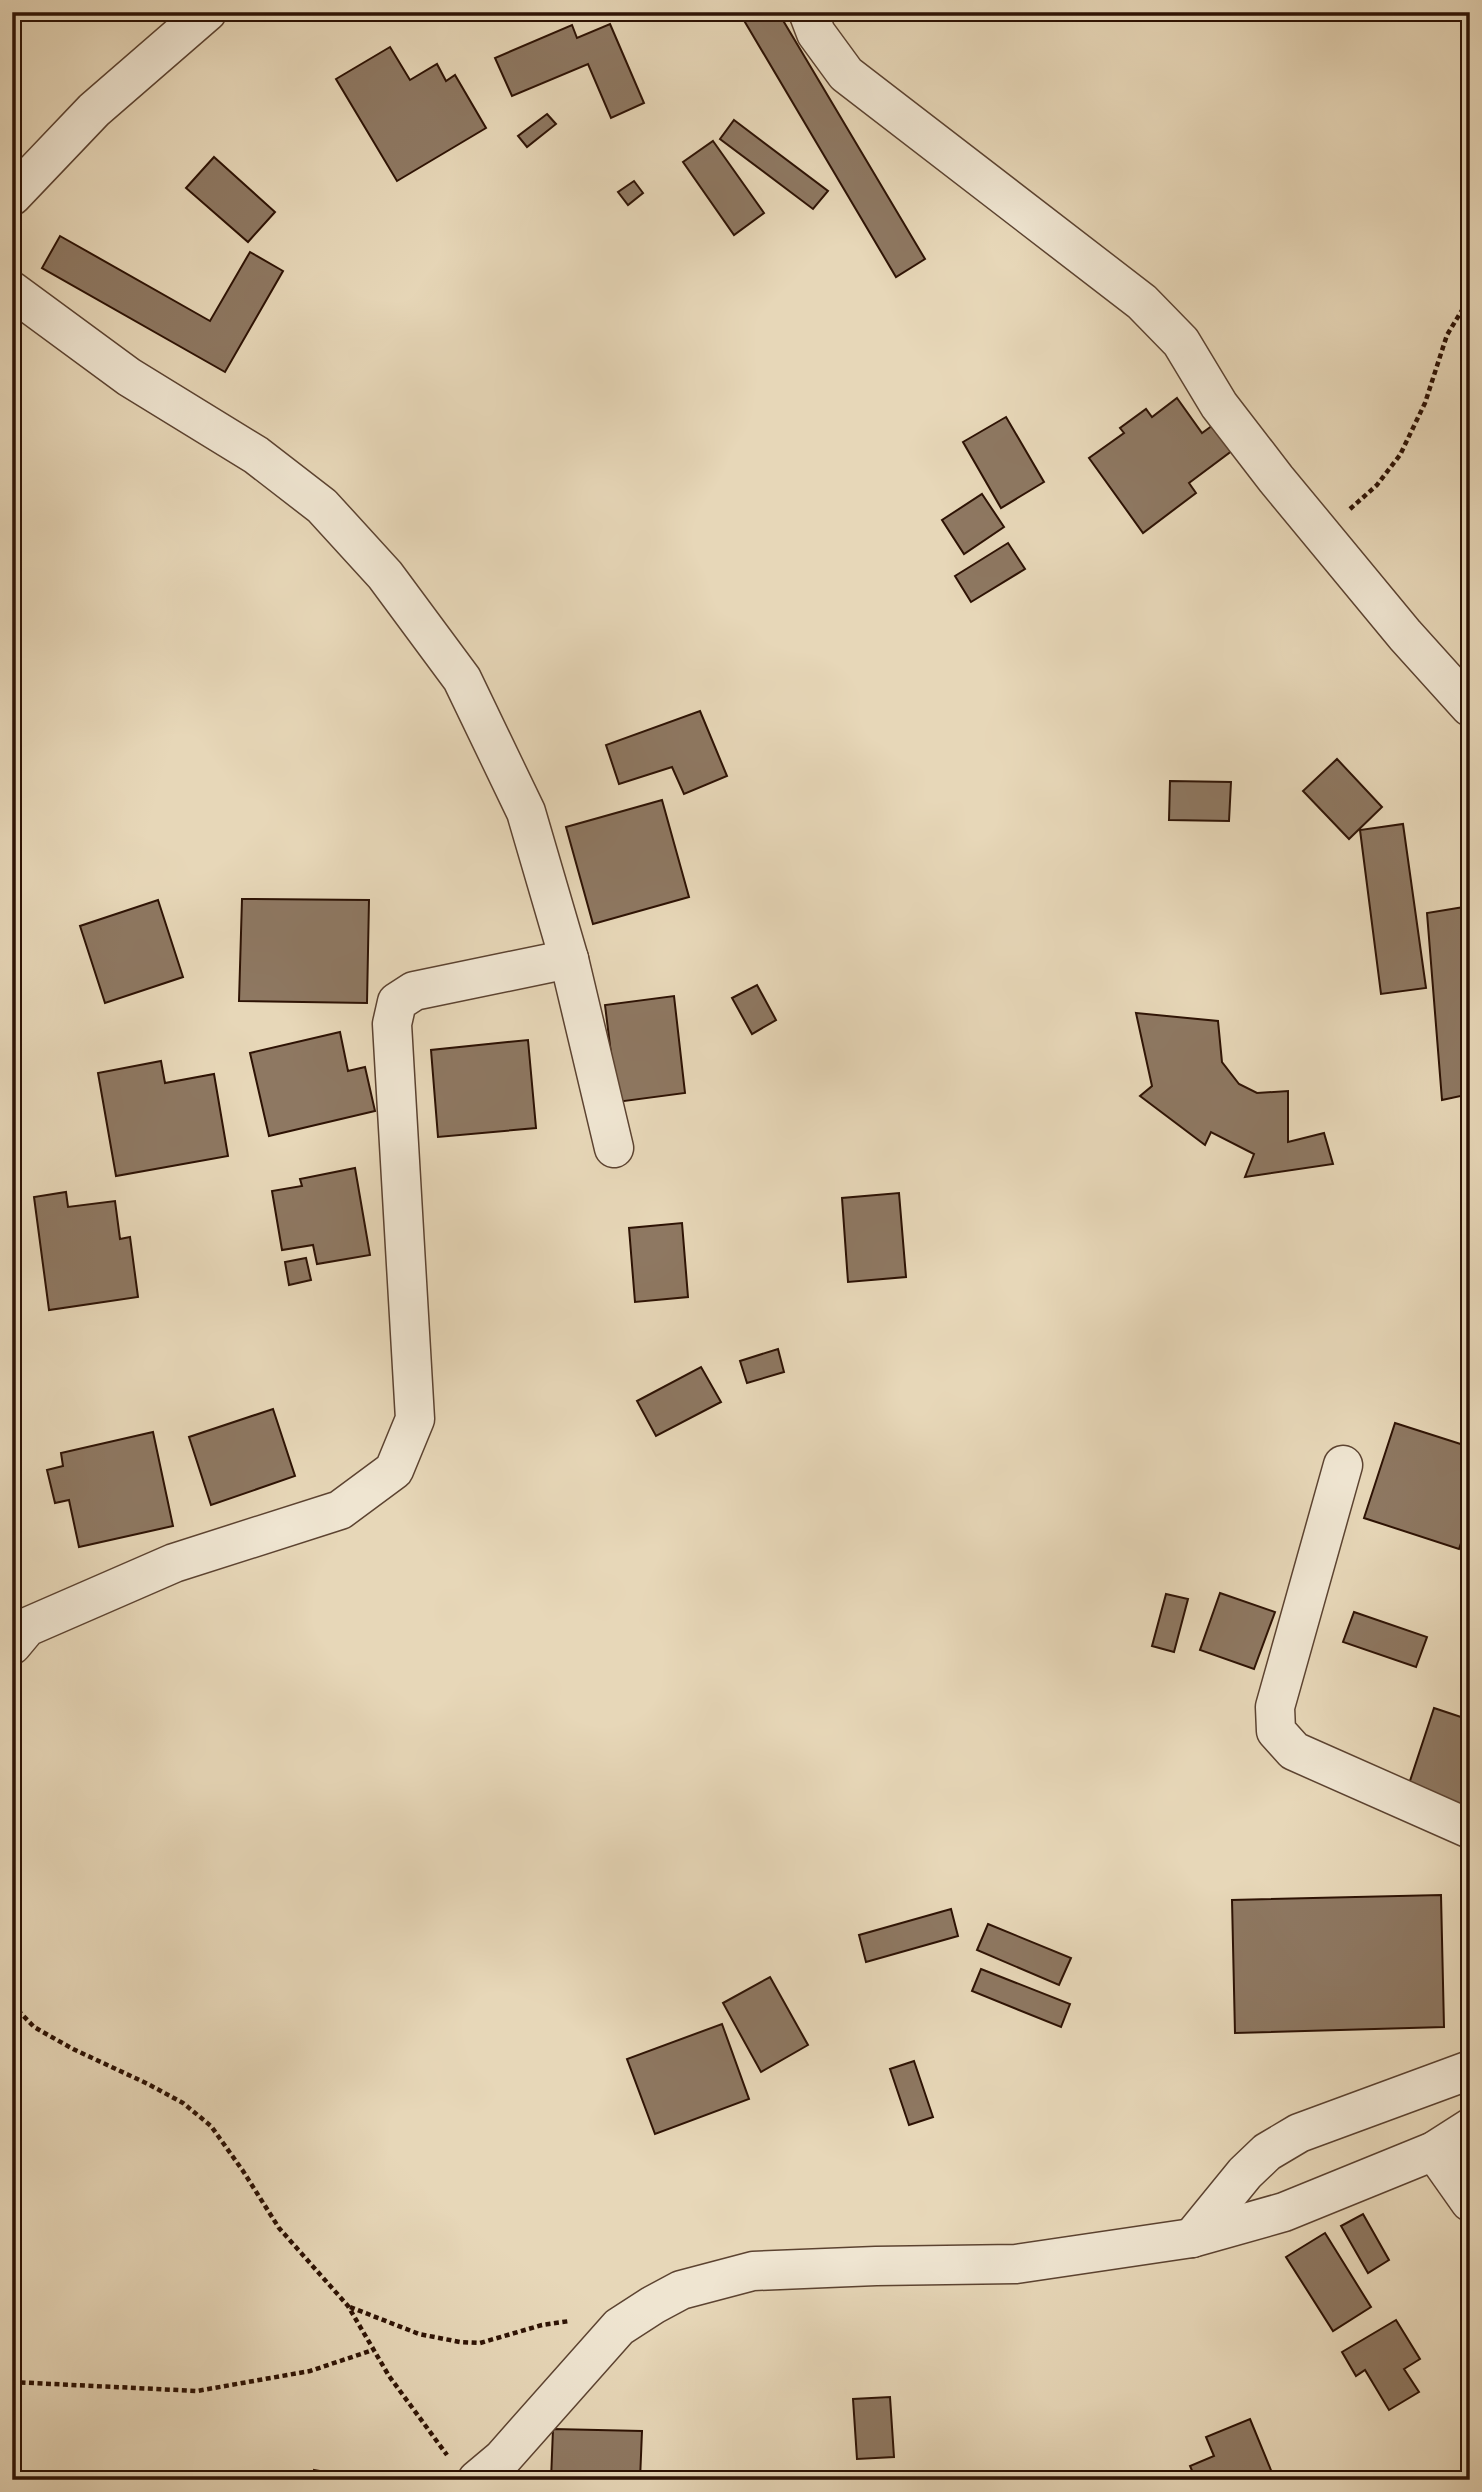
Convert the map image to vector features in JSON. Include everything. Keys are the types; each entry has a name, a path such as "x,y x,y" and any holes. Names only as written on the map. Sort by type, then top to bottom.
{"street":[{"path":"12,196 94,110 207,12"},
{"path":"808,12 817,33 846,74 1142,302 1181,342 1219,405 1276,479 1405,635 1470,707"},
{"path":"12,291 129,377 256,455 322,506 385,575 462,679 526,812 569,959 614,1147"},
{"path":"12,1644 27,1628 174,1563 340,1510 394,1470 415,1419 392,1024 397,1002 414,991 569,959"},
{"path":"1343,1465 1275,1707 1276,1731 1294,1751 1470,1829"},
{"path":"1192,2238 1245,2173 1267,2152 1299,2133 1470,2070"},
{"path":"464,2470 502,2459 619,2327 681,2290 753,2271 1016,2264 1192,2238 1284,2212 1434,2151 1470,2127"},
{"path":"1434,2151 1470,2202"}],"path":[{"path":"1323,533 1377,485 1400,455 1425,403 1447,335 1470,297"},
{"path":"12,2004 34,2027 183,2103 211,2126 279,2228 348,2306 389,2376 426,2428 464,2470"},
{"path":"348,2306 419,2334 460,2342 480,2343 542,2325 577,2320"},
{"path":"12,2382 197,2391 310,2371 373,2350"}],"building":[{"path":"12,12 35,12 12,26"},
{"path":"739,12 778,12 925,259 896,277"},
{"path":"610,24 644,103 611,118 588,64 512,96 495,58 572,25 577,38"},
{"path":"390,47 410,80 437,64 446,81 455,75 486,128 397,181 336,79"},
{"path":"547,114 556,124 527,147 518,136"},
{"path":"734,120 828,191 813,209 720,139"},
{"path":"713,141 764,213 734,235 683,162"},
{"path":"214,157 275,212 248,242 186,188"},
{"path":"634,181 643,193 628,205 618,192"},
{"path":"60,236 210,321 250,252 283,271 225,372 42,268"},
{"path":"1177,398 1202,433 1213,425 1233,450 1189,483 1196,493 1143,533 1089,458 1124,433 1120,428 1146,409 1152,417"},
{"path":"1006,417 1044,482 1001,508 963,442"},
{"path":"982,494 1004,527 964,554 942,520"},
{"path":"1008,543 1025,569 971,602 955,576"},
{"path":"700,711 727,776 684,794 672,767 619,784 606,745"},
{"path":"1337,759 1382,807 1349,839 1303,791"},
{"path":"1170,781 1231,782 1229,821 1169,820"},
{"path":"662,800 689,897 593,924 566,827"},
{"path":"1403,824 1426,988 1381,994 1360,830"},
{"path":"242,899 369,900 367,1003 239,1001"},
{"path":"158,900 183,977 105,1003 80,926"},
{"path":"1470,906 1470,1094 1442,1100 1427,913"},
{"path":"757,985 776,1020 752,1034 732,998"},
{"path":"674,996 685,1093 617,1102 605,1005"},
{"path":"1136,1013 1218,1021 1222,1062 1239,1084 1257,1093 1288,1091 1288,1142 1324,1133 1333,1164 1245,1177 1254,1154 1211,1132 1205,1145 1140,1096 1152,1086"},
{"path":"340,1032 348,1071 365,1067 375,1111 269,1136 250,1053"},
{"path":"528,1040 536,1128 438,1137 431,1050"},
{"path":"161,1061 165,1083 214,1074 228,1156 116,1176 98,1073"},
{"path":"355,1168 370,1255 317,1264 313,1245 282,1250 272,1191 302,1186 300,1179"},
{"path":"66,1192 68,1207 115,1201 120,1239 130,1237 138,1297 49,1310 34,1197"},
{"path":"899,1193 906,1277 848,1282 842,1198"},
{"path":"682,1223 688,1297 635,1302 629,1228"},
{"path":"306,1258 311,1280 289,1285 285,1262"},
{"path":"778,1349 784,1372 747,1383 740,1361"},
{"path":"701,1367 721,1402 656,1436 637,1401"},
{"path":"273,1409 295,1476 211,1505 189,1437"},
{"path":"1395,1423 1470,1447 1470,1516 1459,1549 1364,1518"},
{"path":"153,1432 173,1526 79,1547 69,1500 55,1503 47,1470 63,1466 61,1453"},
{"path":"1220,1593 1275,1612 1254,1669 1200,1650"},
{"path":"1166,1594 1188,1599 1174,1652 1152,1646"},
{"path":"1354,1612 1427,1637 1416,1667 1343,1642"},
{"path":"1434,1708 1470,1720 1470,1813 1406,1793"},
{"path":"1441,1895 1444,2027 1235,2033 1232,1900"},
{"path":"951,1909 958,1936 866,1962 859,1935"},
{"path":"988,1924 1071,1958 1059,1985 977,1950"},
{"path":"981,1969 1070,2004 1061,2027 972,1991"},
{"path":"1470,1970 1470,1986 1462,1978"},
{"path":"770,1977 808,2045 761,2072 723,2003"},
{"path":"722,2024 749,2099 655,2134 627,2059"},
{"path":"914,2061 933,2117 909,2125 890,2069"},
{"path":"1363,2214 1389,2260 1368,2273 1341,2226"},
{"path":"1325,2233 1371,2307 1333,2331 1286,2257"},
{"path":"1396,2320 1420,2359 1404,2369 1419,2392 1389,2410 1365,2370 1356,2376 1342,2352"},
{"path":"890,2397 894,2457 857,2459 853,2399"},
{"path":"1250,2419 1275,2480 1196,2480 1190,2466 1214,2456 1206,2437"},
{"path":"553,2429 642,2431 640,2480 551,2480"},
{"path":"314,2470 366,2479 312,2480"}]}
